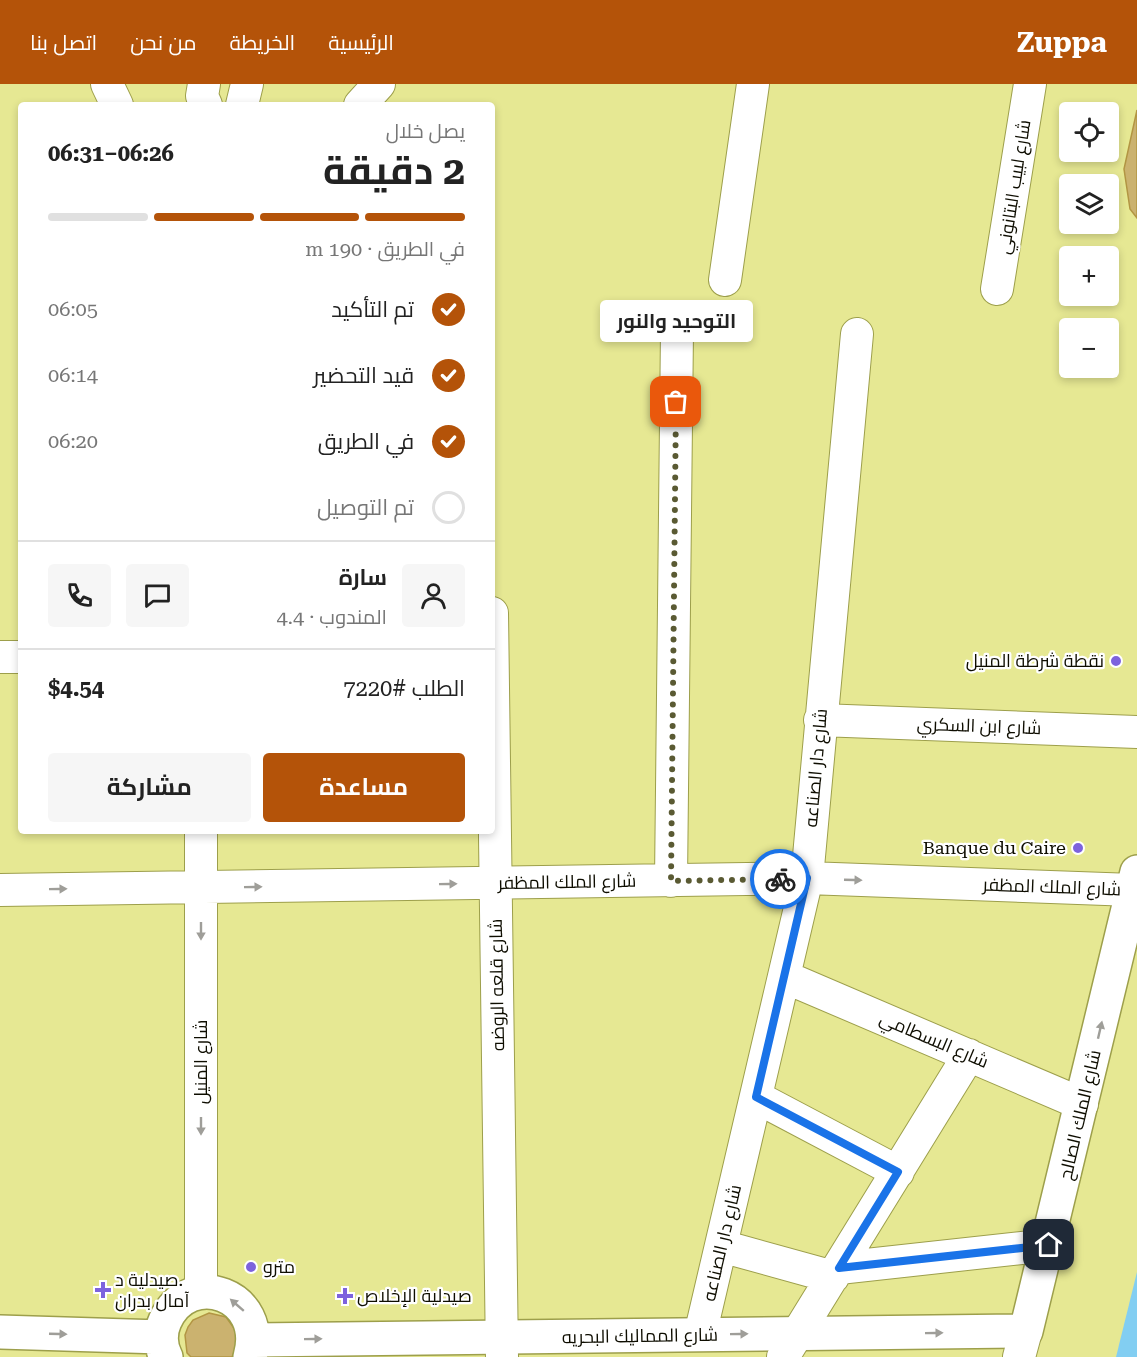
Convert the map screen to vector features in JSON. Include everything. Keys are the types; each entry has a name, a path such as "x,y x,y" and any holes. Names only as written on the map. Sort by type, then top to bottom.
{"main road":[{"name":"شارع الملك الصالح","path":"1023,1344 1049,1245 1135,881"},
{"path":"0,1332 163,1347 169,1312 189,1296 214,1293 227,1296 239,1304 247,1314 252,1348"},
{"name":"شارع المماليك البحريه","path":"252,1348 502,1347 700,1335 790,1346 1023,1344"}],"street":[{"path":"107,84 116,102"},
{"path":"204,84 202,96 205,102"},
{"path":"243,102 247,84"},
{"path":"363,102 379,84"},
{"path":"725,280 753,84"},
{"name":"شارع لبيب البتانوني","path":"997,289 1030,84"},
{"path":"671,881 677,330"},
{"name":"شارع دار الصناعه","path":"700,1335 807,878 856,334"},
{"path":"0,657 18,657"},
{"name":"شارع ابن السكري","path":"820,720 1137,732"},
{"name":"شارع قلعه الروضه","path":"495,826 502,1347"},
{"name":"شارع المنيل","path":"201,834 201,1293"},
{"name":"شارع الملك المظفر","path":"0,890 807,878 1135,881"},
{"name":"شارع البسطامي","path":"785,977 1082,1104"},
{"path":"790,1346 969,1056"},
{"path":"756,1097 898,1172"},
{"path":"721,1246 836,1272 1049,1245"}],"water":[{"path":"1137,1272 1137,1357 1116,1357"}],"building":[{"path":"1137,110 1137,218 1130,209 1124,169"},
{"path":"209,1313 226,1317 236,1331 236,1348 232,1357 191,1357 187,1353 185,1335 188,1327 193,1320"}],"way so far":[{"path":"676,402 671,881 780,879"}],"place":[{"name":"التوحيد والنور","path":"676,402"},
{"name":"نقطة شرطة المنيل","path":"1116,661"},
{"name":"Banque du Caire","path":"1078,848"},
{"name":"مترو","path":"251,1267"},
{"name":"صيدلية د. آمال بدران","path":"103,1290"},
{"name":"صيدلية الإخلاص","path":"345,1296"}],"route":[{"path":"780,879 807,878 756,1097 898,1172 839,1268 1049,1245"}]}
